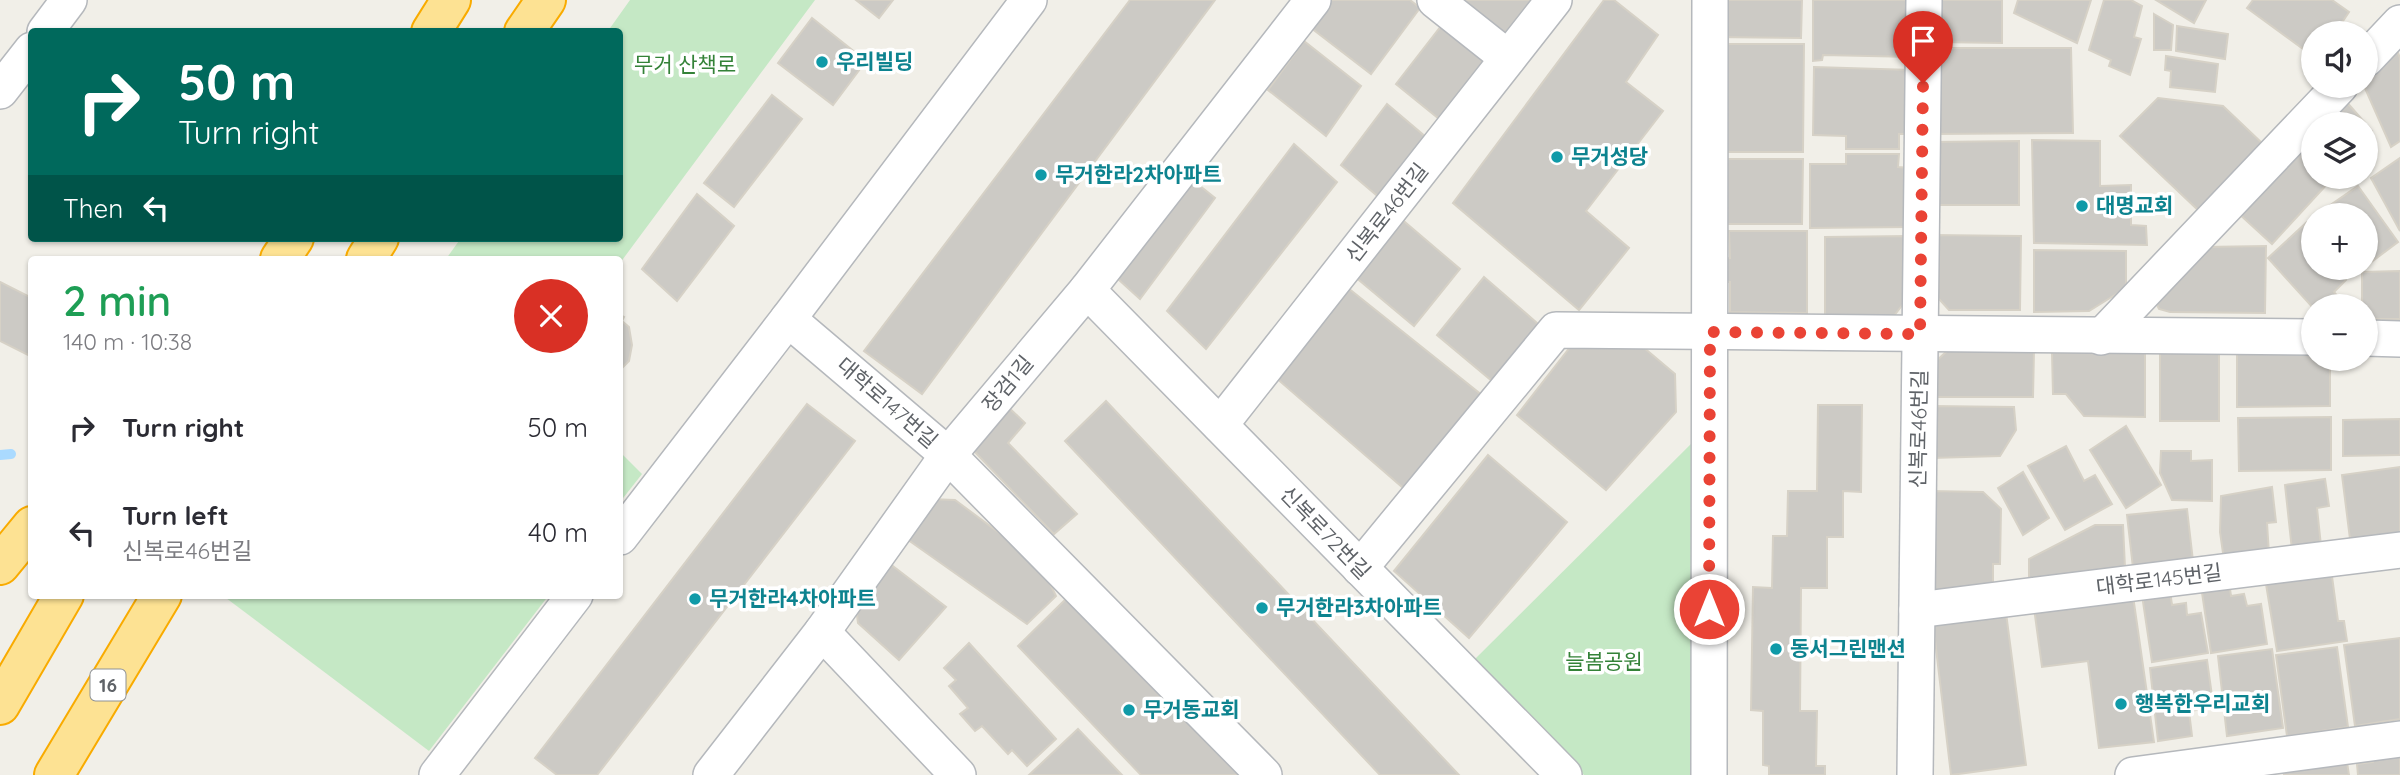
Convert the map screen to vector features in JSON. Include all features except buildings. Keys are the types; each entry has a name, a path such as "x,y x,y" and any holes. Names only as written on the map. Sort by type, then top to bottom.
{"highway":[{"path":"434,28 452,0"},
{"path":"527,28 546,0"},
{"path":"0,565 28,531"},
{"path":"0,705 62,599"},
{"name":"16","path":"54,775 161,599"}],"street":[{"path":"49,28 69,0"},
{"path":"623,533 1029,0"},
{"name":"장검1길","path":"711,775 822,632 948,455 1087,290 1313,0"},
{"path":"1435,0 1508,58"},
{"name":"신복로46번길","path":"1220,425 1554,0"},
{"path":"1709,775 1710,0"},
{"name":"신복로46번길","path":"1915,775 1924,0"},
{"path":"2378,46 2400,23"},
{"path":"0,91 28,55"},
{"path":"2101,337 2329,98"},
{"name":"신복로72번길","path":"1087,290 1559,774"},
{"name":"대학로147번길","path":"788,318 948,455 1264,775"},
{"path":"1360,568 1556,330 2301,337"},
{"path":"2378,338 2400,339"},
{"name":"대학로145번길","path":"1917,610 2400,550"},
{"path":"446,772 572,599"},
{"path":"822,632 957,775"},
{"path":"2133,775 2184,772 2400,739"}],"green space":[{"name":"무거 산책로","path":"630,0 815,0 623,259 623,256 448,256 458,242 623,242 623,28 610,28"},
{"name":"늘봄공원","path":"1700,435 1696,775 1584,775 1473,661"},
{"path":"623,455 642,474 623,498"},
{"path":"227,599 546,599 429,751"}],"waterway":[{"path":"0,455 11,454"}],"place":[{"name":"우리빌딩","path":"822,62"},
{"name":"무거성당","path":"1557,157"},
{"name":"무거한라2차아파트","path":"1041,175"},
{"name":"대명교회","path":"2082,206"},
{"name":"무거한라4차아파트","path":"695,599"},
{"name":"무거한라3차아파트","path":"1262,608"},
{"name":"동서그린맨션","path":"1776,649"},
{"name":"행복한우리교회","path":"2121,704"},
{"name":"무거동교회","path":"1129,710"}],"route":[{"path":"1709,609 1710,332 1920,334 1923,83"}]}
